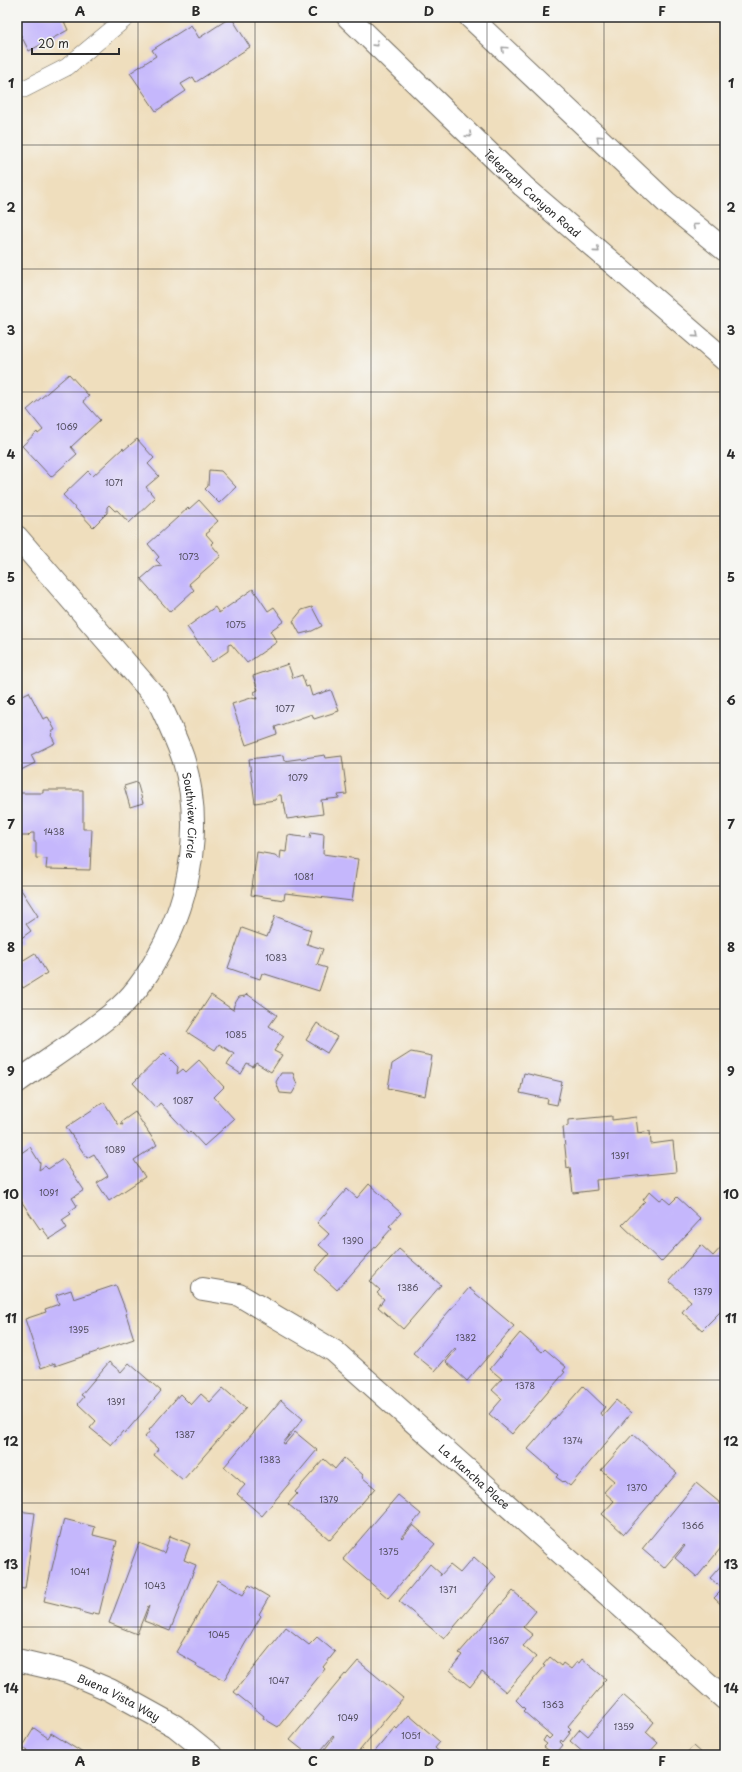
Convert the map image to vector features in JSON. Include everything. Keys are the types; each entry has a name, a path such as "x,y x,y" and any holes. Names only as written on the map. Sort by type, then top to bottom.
{"street":[{"name":"Telegraph Canyon Road","path":"348,17 523,186 725,360"},
{"path":"470,17 666,202 725,250"},
{"name":"Southview Circle","path":"17,537 158,700 172,729 183,759 190,791 192,823 191,856 186,887 166,943 152,968 134,992 114,1013 17,1082"},
{"name":"La Mancha Place","path":"203,1289 239,1295 334,1350 725,1700"},
{"name":"Buena Vista Way","path":"17,1660 68,1672 110,1690 175,1726 211,1755"}],"lane":[{"path":"24,89 67,67 126,17"}],"building":[{"path":"17,17 62,17 68,30 29,51 17,28"},
{"path":"231,17 250,47 196,82 193,77 181,84 186,91 156,111 130,73 156,56 152,50 191,25 199,38"},
{"path":"69,374 89,396 83,401 100,420 71,447 77,454 51,477 22,446 37,432 38,434 43,430 27,410"},
{"path":"137,439 154,458 148,464 159,476 146,487 155,498 129,523 117,510 115,511 109,505 107,507 107,513 93,527 63,495 88,471 93,476 123,448 124,450"},
{"path":"209,470 221,471 236,487 219,503 205,489 208,486"},
{"path":"199,500 218,521 208,530 210,531 206,534 213,542 211,544 221,556 189,584 194,590 170,612 141,579 155,567 162,566 156,560 159,557 148,544"},
{"path":"253,589 268,611 274,607 284,621 270,631 277,642 247,663 231,644 228,645 228,651 212,662 187,627 215,607 219,613"},
{"path":"312,607 322,626 312,631 300,634 293,621 302,610"},
{"path":"288,664 293,678 302,675 306,687 309,686 312,696 331,690 339,711 314,719 312,714 275,727 277,734 246,745 232,704 251,698 257,699 254,692 258,690 253,676"},
{"path":"29,692 43,719 48,717 55,730 51,732 53,734 51,735 55,743 31,755 35,763 17,772 17,698"},
{"path":"283,755 284,761 325,755 326,758 342,756 347,794 338,795 339,798 321,800 323,814 287,819 284,802 282,803 281,795 278,795 275,800 255,803 249,759"},
{"path":"137,782 143,803 130,807 124,786"},
{"path":"43,790 83,790 83,829 92,829 90,870 46,869 47,859 36,858 36,842 34,842 34,833 31,833 28,836 17,836 17,793 43,793"},
{"path":"311,832 324,834 323,854 358,859 352,901 285,893 284,900 251,895 257,852 275,855 280,859 281,851 286,852 288,835 310,838"},
{"path":"18,885 38,916 26,924 31,931 20,939 22,942 17,945 17,886"},
{"path":"275,916 311,930 307,944 323,949 317,965 327,968 319,991 262,973 260,979 228,968 242,928 267,937"},
{"path":"35,953 47,973 23,988 17,979 17,964"},
{"path":"247,994 277,1015 269,1026 284,1036 274,1051 282,1055 271,1072 256,1063 253,1067 247,1064 241,1074 227,1065 234,1054 219,1044 215,1050 187,1032 211,995 233,1010 239,997"},
{"path":"317,1023 337,1037 327,1053 306,1040"},
{"path":"411,1052 432,1056 425,1096 388,1088 392,1064"},
{"path":"164,1053 178,1067 177,1074 183,1069 186,1072 199,1060 224,1087 214,1097 234,1119 204,1146 190,1131 188,1133 160,1103 156,1108 133,1083"},
{"path":"281,1073 293,1073 297,1085 292,1094 280,1093 276,1082"},
{"path":"524,1073 562,1082 557,1105 547,1103 548,1099 520,1093"},
{"path":"104,1102 118,1124 123,1125 121,1122 135,1112 157,1145 134,1160 145,1177 109,1201 97,1183 108,1176 94,1154 87,1158 66,1127"},
{"path":"612,1116 612,1120 636,1117 638,1133 650,1131 651,1144 673,1141 676,1172 596,1180 597,1190 573,1193 570,1167 567,1168 563,1127 568,1126 568,1120"},
{"path":"30,1147 40,1163 39,1170 45,1166 48,1169 63,1159 84,1190 72,1198 77,1206 69,1212 71,1214 62,1220 67,1228 50,1239 42,1228 40,1229 17,1195 17,1156"},
{"path":"369,1184 401,1213 389,1226 392,1228 337,1290 315,1270 329,1254 319,1245 329,1234 317,1223 347,1189 357,1198"},
{"path":"650,1191 660,1200 663,1198 670,1204 677,1197 701,1219 661,1262 622,1225 645,1201 643,1200"},
{"path":"701,1245 713,1256 723,1245 725,1247 725,1311 723,1309 702,1330 682,1312 691,1301 669,1281"},
{"path":"399,1249 441,1285 403,1329 378,1307 384,1299 377,1293 380,1290 370,1281"},
{"path":"116,1285 127,1314 134,1339 55,1366 55,1363 41,1368 25,1319 46,1312 45,1309 59,1304 56,1295 71,1290 74,1299"},
{"path":"469,1288 514,1326 467,1381 446,1362 456,1350 455,1348 435,1371 413,1353"},
{"path":"520,1333 542,1352 545,1349 566,1367 563,1371 565,1372 512,1434 489,1414 502,1399 492,1390 502,1379 490,1369"},
{"path":"109,1362 121,1372 129,1363 161,1391 125,1433 123,1431 111,1445 90,1428 96,1421 78,1404 84,1397 81,1395"},
{"path":"583,1386 605,1407 600,1413 602,1416 616,1400 631,1413 570,1486 556,1477 558,1475 528,1449"},
{"path":"223,1388 246,1408 183,1480 154,1455 158,1449 145,1437 150,1431 149,1430 180,1394 191,1405 201,1394 210,1402"},
{"path":"281,1400 303,1419 283,1443 285,1444 295,1432 317,1450 262,1516 237,1494 245,1485 224,1467"},
{"path":"633,1434 677,1473 624,1534 602,1514 614,1501 604,1492 614,1481 601,1470"},
{"path":"344,1458 375,1488 330,1540 288,1504 297,1494 295,1492 324,1459 335,1469"},
{"path":"696,1483 725,1507 725,1543 697,1577 675,1558 685,1546 684,1545 664,1568 642,1549"},
{"path":"398,1495 421,1514 401,1537 402,1538 413,1525 435,1544 388,1598 343,1559"},
{"path":"17,1511 35,1513 25,1589 17,1588"},
{"path":"64,1519 95,1527 93,1535 117,1541 99,1614 93,1613 92,1615 81,1612 81,1610 44,1601"},
{"path":"170,1536 190,1544 184,1560 196,1565 170,1631 144,1621 149,1606 137,1634 109,1623 139,1543 164,1553"},
{"path":"474,1557 496,1577 444,1639 399,1601 430,1564 441,1574 440,1576 450,1565 460,1573"},
{"path":"725,1561 725,1608 714,1598 723,1589 710,1578"},
{"path":"218,1580 243,1595 249,1585 269,1597 259,1614 261,1616 224,1680 196,1666 197,1664 176,1652"},
{"path":"513,1591 536,1611 523,1627 533,1635 523,1646 536,1657 506,1692 482,1672 470,1687 450,1670 462,1655 459,1653"},
{"path":"286,1627 309,1645 317,1637 335,1652 323,1667 325,1669 278,1727 263,1718 264,1716 234,1692"},
{"path":"550,1657 561,1666 563,1663 571,1669 582,1659 606,1679 568,1726 571,1729 568,1732 570,1733 563,1742 561,1740 560,1742 563,1745 555,1755 544,1747 547,1744 543,1741 546,1736 549,1739 552,1736 523,1711 525,1709 516,1700 545,1666 543,1665"},
{"path":"358,1661 403,1698 356,1755 332,1755 325,1749 334,1737 333,1736 317,1755 309,1755 290,1740 345,1674 346,1675"},
{"path":"623,1695 654,1722 646,1732 658,1743 647,1755 586,1755 570,1741 580,1729 588,1736"},
{"path":"409,1715 440,1742 435,1748 443,1755 372,1755 395,1727 397,1729"},
{"path":"34,1728 48,1738 51,1733 83,1753 83,1755 25,1755 27,1751 22,1748"},
{"path":"693,1746 703,1755 685,1755"}]}
